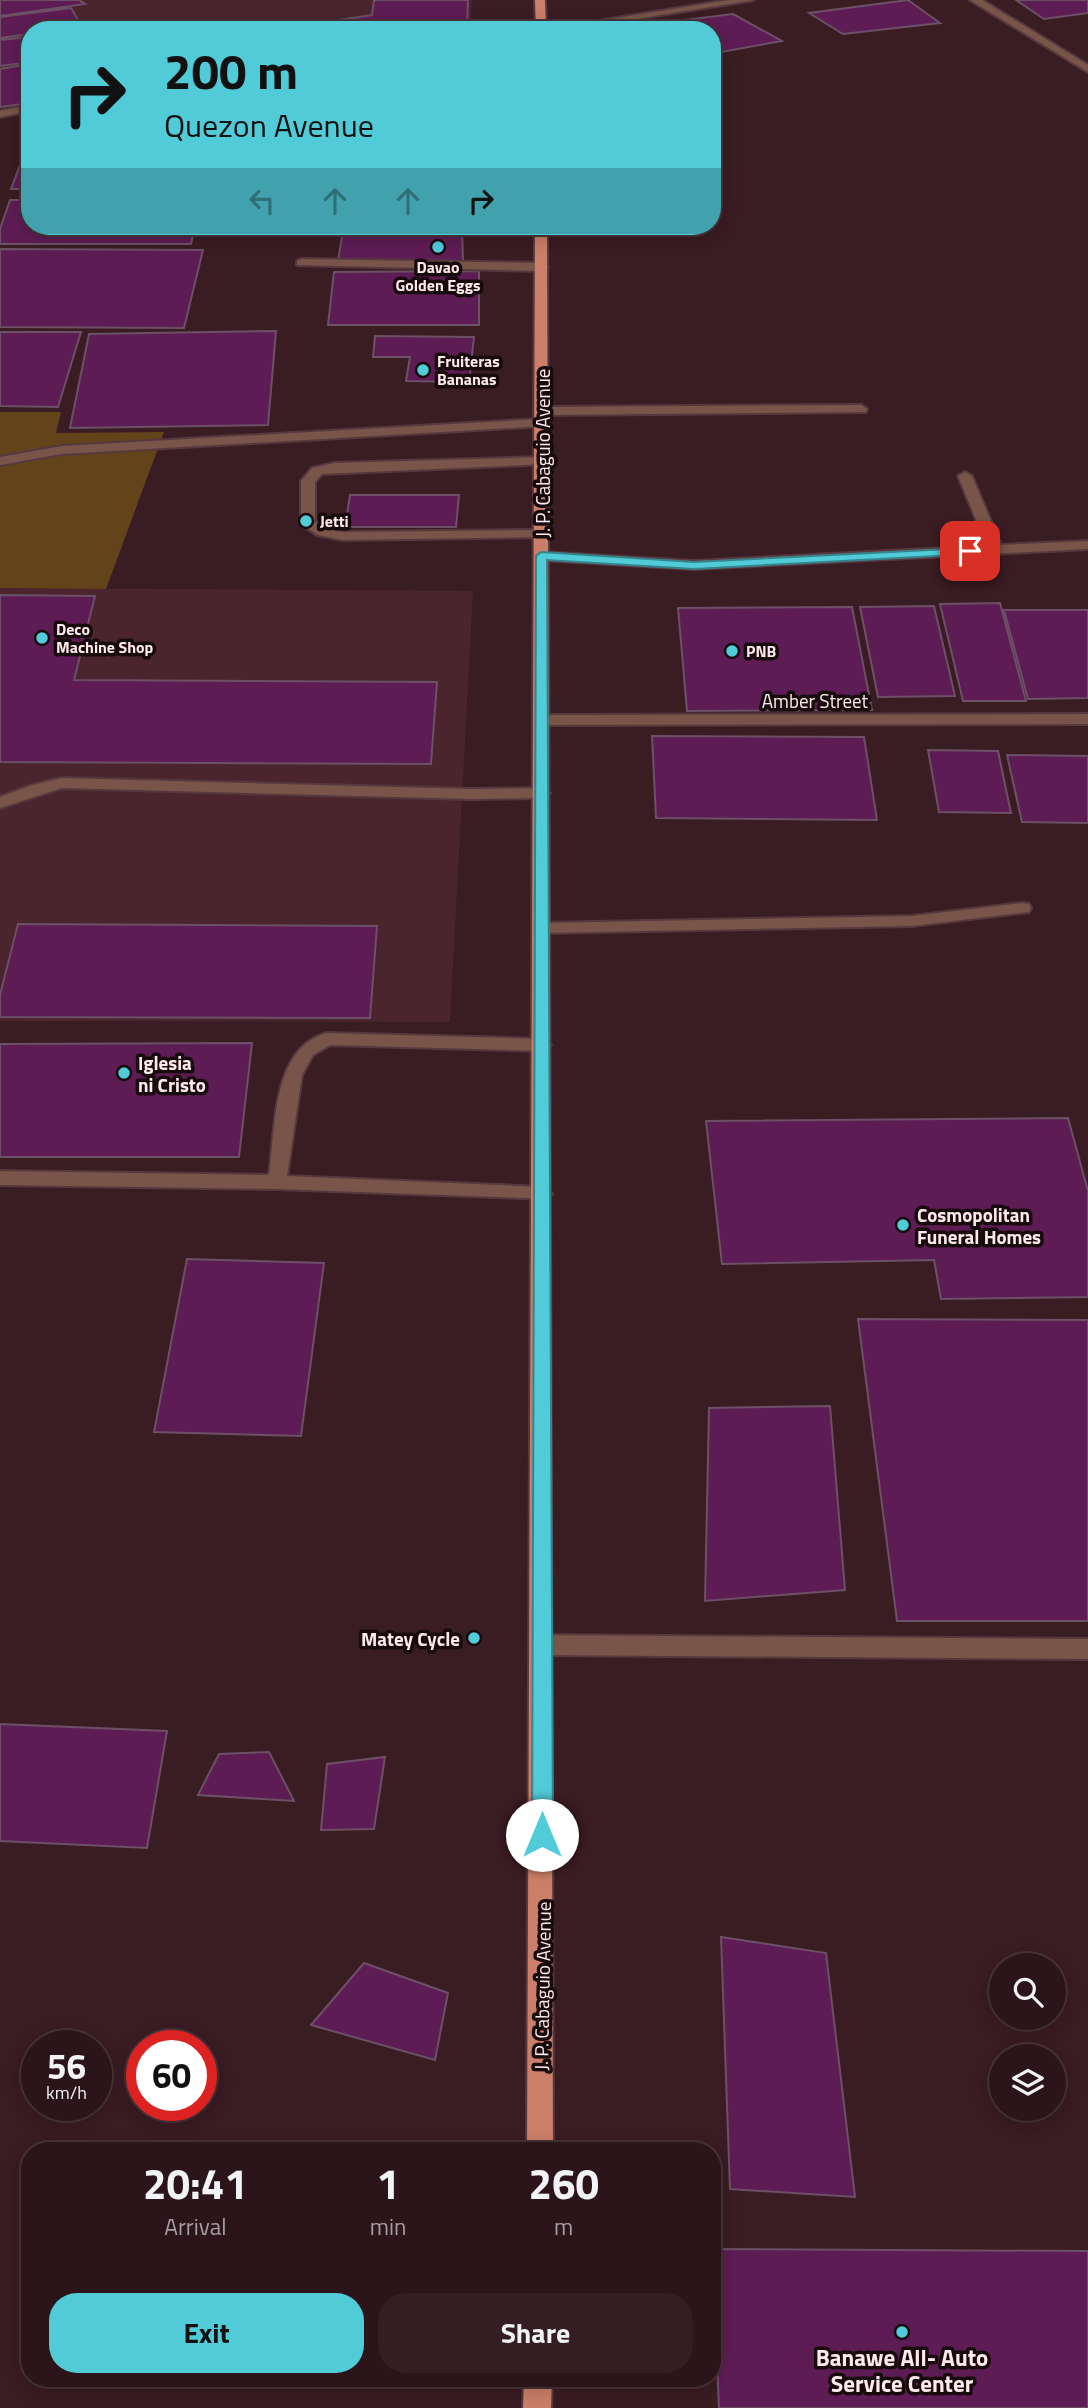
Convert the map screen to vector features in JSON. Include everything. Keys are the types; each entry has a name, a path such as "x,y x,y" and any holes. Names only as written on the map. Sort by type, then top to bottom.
{"main road":[{"path":"540,0 543,21"},
{"name":"J. P. Cabaguio Avenue","path":"540,2142 541,235"},
{"path":"537,2408 538,2387"}],"street":[{"path":"606,21 750,0"},
{"path":"975,0 1088,69"},
{"path":"0,114 21,110"},
{"path":"301,263 542,267"},
{"path":"0,461 62,450 542,417 861,409"},
{"path":"542,461 335,467 317,471 308,481 308,524 322,532 343,536 542,534"},
{"path":"965,477 996,550"},
{"path":"541,556 694,565 1088,545"},
{"name":"Amber Street","path":"542,720 1088,719"},
{"path":"0,803 38,788 62,783 542,793"},
{"path":"542,928 912,921 1023,908"},
{"path":"277,1182 293,1074 306,1051 327,1039 542,1045"},
{"path":"0,1178 277,1182 542,1194"},
{"path":"542,1645 1088,1649"}],"shaded area":[{"path":"0,0 472,0 471,21 21,21 21,106 0,109"},
{"path":"0,412 61,412 56,433 164,432 106,589 0,588"},
{"path":"0,588 473,591 450,1022 0,1021"}],"building":[{"path":"0,0 79,0 85,4 0,16"},
{"path":"374,0 468,0 467,21 332,21 372,15"},
{"path":"908,0 940,23 843,34 809,13"},
{"path":"1016,0 1088,0 1088,13 1044,19"},
{"path":"71,8 79,21 21,21 21,35 0,38 0,17"},
{"path":"733,14 782,41 721,52 721,21 677,21"},
{"path":"21,38 21,63 0,66 0,40"},
{"path":"21,66 21,104 0,107 0,69"},
{"path":"21,163 21,189 11,189"},
{"path":"10,200 21,200 21,235 193,235 191,244 0,244 0,229"},
{"path":"342,235 462,235 463,261 338,260"},
{"path":"0,249 203,250 184,328 0,327"},
{"path":"479,271 479,325 328,325 334,272"},
{"path":"276,331 268,425 70,428 89,334"},
{"path":"0,332 81,332 58,407 0,406"},
{"path":"375,336 474,337 469,382 406,381 410,357 373,357"},
{"path":"350,495 459,495 456,527 345,527"},
{"name":"Deco Machine Shop","path":"0,595 95,596 74,680 437,682 431,764 0,762"},
{"path":"1000,603 1026,701 963,701 940,604"},
{"path":"934,606 955,696 878,697 860,607"},
{"path":"852,607 872,710 687,711 678,608"},
{"path":"1004,610 1088,610 1088,698 1028,699"},
{"path":"652,736 864,737 877,820 656,818"},
{"path":"928,750 998,751 1011,813 939,812"},
{"path":"1007,755 1088,756 1088,823 1022,822"},
{"path":"18,924 377,926 370,1018 0,1017 0,995"},
{"name":"Iglesia ni Cristo","path":"252,1043 239,1157 0,1157 0,1044"},
{"name":"Cosmopolitan Funeral Homes","path":"1068,1118 1088,1191 1088,1297 941,1299 934,1260 722,1264 706,1121"},
{"path":"187,1259 324,1263 301,1436 154,1432"},
{"path":"858,1319 1088,1320 1088,1621 897,1621"},
{"path":"830,1406 845,1590 705,1601 709,1408"},
{"path":"0,1724 167,1731 147,1848 0,1841"},
{"path":"269,1752 294,1801 198,1795 219,1754"},
{"path":"385,1757 374,1829 321,1830 327,1764"},
{"path":"721,1937 826,1953 855,2197 730,2189"},
{"path":"364,1963 448,1993 435,2060 311,2025"},
{"name":"Banawe All- Auto Service Center","path":"721,2249 1088,2251 1088,2408 719,2408"}],"place":[{"name":"Davao Golden Eggs","path":"438,247"},
{"name":"Fruiteras Bananas","path":"423,370"},
{"name":"Jetti","path":"306,521"},
{"name":"Deco Machine Shop","path":"42,638"},
{"name":"PNB","path":"732,651"},
{"name":"Iglesia ni Cristo","path":"124,1073"},
{"name":"Cosmopolitan Funeral Homes","path":"903,1225"},
{"name":"Matey Cycle","path":"474,1638"},
{"name":"Banawe All- Auto Service Center","path":"902,2332"}],"route":[{"path":"542,1835 541,556 694,565 970,551"}]}
